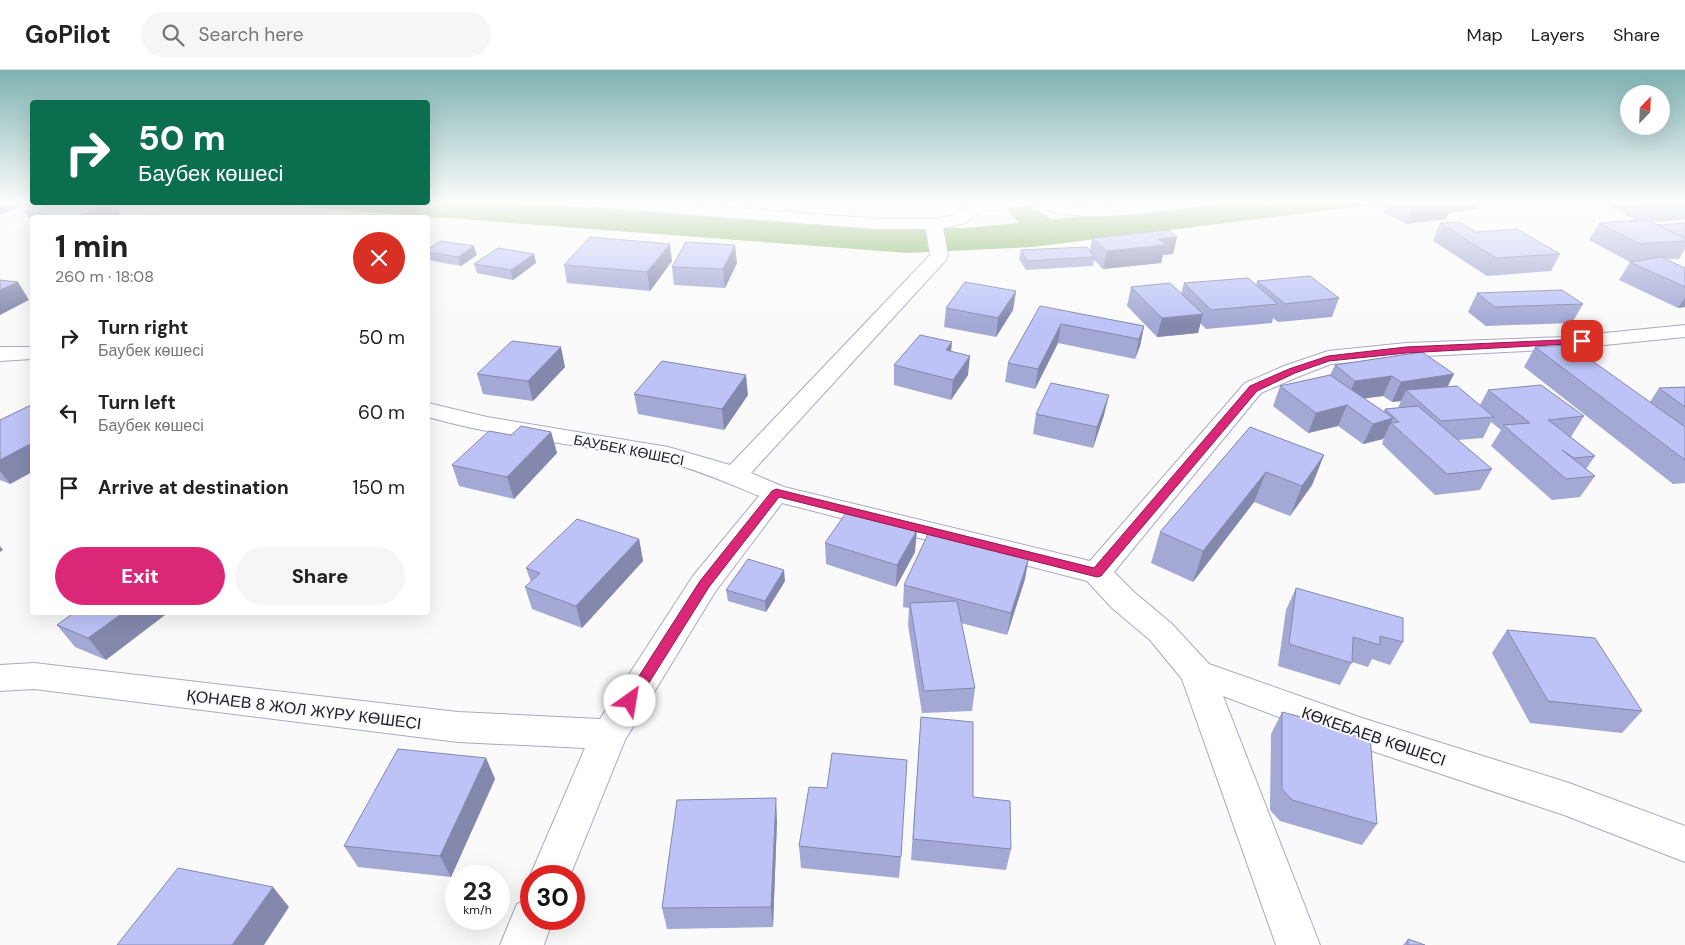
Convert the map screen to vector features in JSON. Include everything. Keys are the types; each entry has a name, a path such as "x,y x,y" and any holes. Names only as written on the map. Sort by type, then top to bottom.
{"street":[{"path":"734,476 939,256 937,242"},
{"path":"1097,573 1253,388 1292,371 1328,358 1406,350 1564,343 1685,331"},
{"path":"0,354 30,353"},
{"name":"БАУБЕК КӨШЕСІ","path":"430,410 554,437 669,455 734,476 776,493 1097,573"},
{"path":"555,865 609,734 704,584 776,493"},
{"name":"КӨКЕБАЕВ КӨШЕСІ","path":"1097,573 1123,600 1161,632 1197,672 1358,732 1569,800 1685,844"},
{"path":"1197,672 1298,945"},
{"name":"ҚОНАЕВ 8 ЖОЛ ЖҮРУ КӨШЕСІ","path":"0,678 34,676 458,727 609,734"},
{"path":"522,945 528,930"}],"shaded area":[{"path":"761,242 1074,242 1032,247 908,253"}],"building":[{"path":"440,242 474,246 458,257 430,252 430,248"},
{"path":"586,242 645,242 670,244 647,272 564,265"},
{"path":"686,242 735,245 723,269 672,267"},
{"path":"1096,242 1162,242 1166,245 1107,251"},
{"path":"1470,242 1539,242 1560,254 1496,258"},
{"path":"1636,242 1672,242 1640,244"},
{"path":"1087,247 1094,257 1027,261 1021,250"},
{"path":"498,248 534,254 511,270 474,264"},
{"path":"1661,257 1685,268 1685,287 1630,262"},
{"path":"1310,276 1339,298 1285,304 1257,281"},
{"path":"1248,278 1278,304 1211,310 1184,283"},
{"path":"0,280 18,282 0,290"},
{"path":"965,282 1016,291 998,318 946,308"},
{"path":"1170,283 1203,314 1162,318 1131,287"},
{"path":"1562,290 1583,304 1495,307 1477,293"},
{"path":"1040,306 1144,326 1139,339 1061,324 1038,369 1008,363"},
{"path":"920,335 952,342 946,350 970,356 953,380 894,365"},
{"path":"512,341 561,347 528,381 477,374"},
{"path":"1570,345 1685,427 1685,460 1535,347"},
{"path":"1422,352 1454,374 1401,382 1392,376 1355,381 1335,365"},
{"path":"662,361 746,375 722,409 634,394"},
{"path":"1330,375 1393,418 1373,424 1347,405 1316,413 1280,386"},
{"path":"1051,383 1109,395 1097,427 1036,414"},
{"path":"1541,385 1584,416 1548,420 1595,456 1574,458 1562,450 1595,476 1566,479 1503,425 1530,423 1488,390"},
{"path":"1457,386 1494,417 1441,421 1406,390"},
{"path":"1685,387 1685,407 1659,388"},
{"path":"30,405 30,444 0,460 0,420"},
{"path":"1418,406 1492,469 1447,474 1391,423 1399,422 1385,409"},
{"path":"521,426 551,432 507,477 452,465 489,431 511,435"},
{"path":"1250,427 1324,455 1302,486 1266,472 1203,551 1160,532"},
{"path":"848,510 917,530 897,565 825,543"},
{"path":"577,519 639,539 576,606 525,587 540,573 526,568"},
{"path":"929,532 1029,557 1011,613 904,585"},
{"path":"748,559 784,570 765,601 726,590"},
{"path":"1296,588 1403,618 1403,642 1380,636 1380,645 1353,637 1352,663 1289,644"},
{"path":"957,601 975,688 924,691 910,603"},
{"path":"71,615 120,615 88,638 57,625"},
{"path":"1507,630 1595,638 1642,711 1548,701"},
{"path":"1282,712 1370,735 1377,824 1292,800 1282,789"},
{"path":"921,717 973,722 973,797 1010,801 1011,849 913,839"},
{"path":"398,749 486,758 440,856 344,846"},
{"path":"832,753 907,760 901,857 799,846 809,787 827,788"},
{"path":"776,798 771,907 662,908 677,800"},
{"path":"178,868 273,887 232,945 117,945"},
{"path":"1408,939 1425,945 1408,945"}],"route":[{"path":"630,701 704,584 776,493 1097,573 1253,388 1328,358 1406,350 1582,341"}]}
